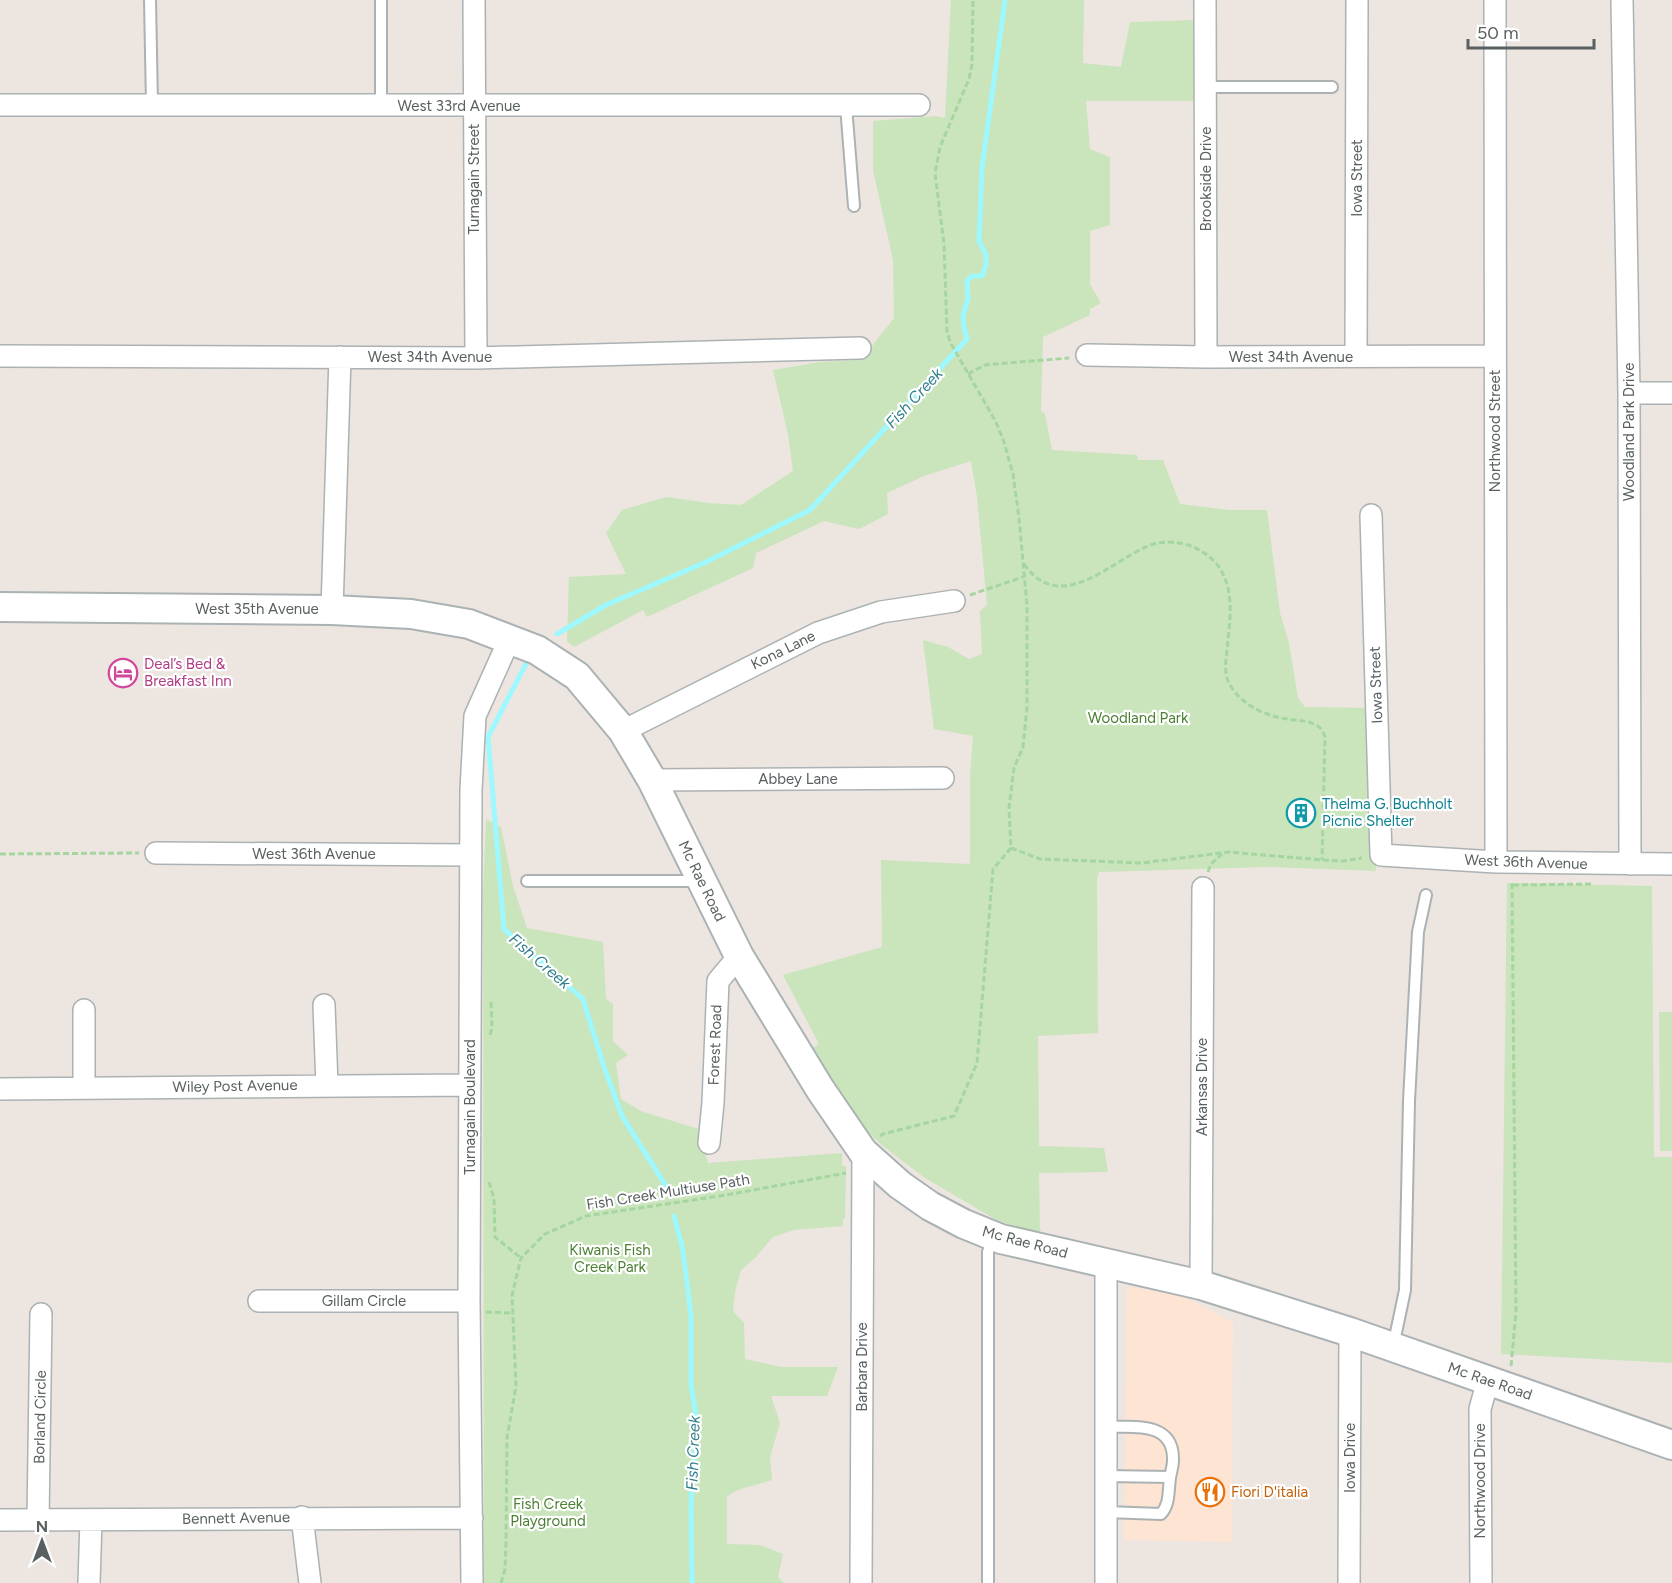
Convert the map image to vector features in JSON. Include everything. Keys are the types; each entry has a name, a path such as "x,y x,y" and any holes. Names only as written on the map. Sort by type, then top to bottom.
{"street":[{"name":"Turnagain Street","path":"474,0 476,358"},
{"name":"Brookside Drive","path":"1205,0 1206,357"},
{"name":"Iowa Street","path":"1356,356 1357,0"},
{"name":"Northwood Street","path":"1495,0 1494,356 1500,862"},
{"name":"Woodland Park Drive","path":"1622,0 1629,393 1630,864"},
{"name":"West 33rd Avenue","path":"0,105 919,105"},
{"name":"West 34th Avenue","path":"0,356 476,358 860,348"},
{"name":"West 34th Avenue","path":"1087,355 1494,356"},
{"path":"332,610 340,357"},
{"path":"1629,393 1672,393"},
{"name":"Iowa Street","path":"1371,515 1381,855"},
{"name":"Kona Lane","path":"623,730 818,633 881,612 954,601"},
{"name":"West 35th Avenue","path":"0,607 332,610 411,614 469,624 510,638"},
{"name":"Mc Rae Road","path":"510,638 537,650 577,676 623,730 652,780 739,956 820,1089 865,1154 900,1185 930,1206 993,1236 1201,1285 1393,1347 1498,1376 1672,1445"},
{"name":"Turnagain Boulevard","path":"472,1583 471,790 475,716 510,638"},
{"name":"Abbey Lane","path":"652,780 943,778"},
{"name":"West 36th Avenue","path":"156,853 471,855"},
{"name":"West 36th Avenue","path":"1381,855 1500,862 1672,864"},
{"name":"Arkansas Drive","path":"1201,1285 1203,888"},
{"name":"Forest Road","path":"709,1143 718,981 739,956"},
{"path":"324,1005 327,1086"},
{"path":"84,1010 84,1088"},
{"name":"Wiley Post Avenue","path":"0,1089 470,1085"},
{"name":"Barbara Drive","path":"861,1583 865,1154"},
{"path":"1106,1262 1106,1583"},
{"name":"Gillam Circle","path":"259,1302 470,1302"},
{"name":"Borland Circle","path":"38,1520 41,1314"},
{"name":"Iowa Drive","path":"1349,1583 1350,1332"},
{"name":"Northwood Drive","path":"1481,1583 1480,1409 1498,1376"},
{"path":"302,1517 310,1583"},
{"name":"Bennett Avenue","path":"0,1520 472,1518"},
{"path":"89,1583 91,1520"}],"lane":[{"path":"150,0 152,105"},
{"path":"381,0 381,106"},
{"path":"1206,87 1332,87"},
{"path":"846,106 854,206"},
{"path":"527,881 702,881"},
{"path":"1393,1347 1405,1290 1409,1101 1418,932 1426,895"},
{"path":"988,1583 988,1252 993,1236"},
{"path":"1106,1512 1161,1514 1168,1503 1173,1459 1171,1446 1160,1432 1150,1427 1107,1427"},
{"path":"1106,1476 1170,1477"}],"path":[{"path":"973,0 972,64 969,79 940,147 935,173 944,244 947,331 950,342 996,422 1004,442 1016,495 1027,615 1027,708 1023,747 1014,768 1009,808 1011,848 1040,859 1141,863 1223,853 1343,861 1381,855"},
{"path":"968,374 985,365 1087,355"},
{"path":"1023,563 1029,573 1039,580 1059,585 1095,578 1138,551 1155,544 1170,542 1185,544 1209,556 1222,572 1229,591 1230,624 1225,670 1234,691 1260,711 1285,719 1314,723 1324,732 1322,860"},
{"path":"954,601 1023,577"},
{"name":"Fish Creek Multiuse Path","path":"501,1583 505,1569 507,1438 516,1386 512,1313 514,1281 520,1258 545,1234 561,1225 586,1216 726,1195 865,1154 883,1134 954,1116 976,1063 993,869 1011,848"},
{"path":"0,854 156,853"},
{"path":"1203,888 1211,864 1223,853"},
{"path":"1498,1376 1512,1364 1516,1312 1513,885 1500,862"},
{"path":"1513,885 1596,884"},
{"path":"470,1302 487,1312 512,1313"}],"shaded area":[{"path":"1127,1286 1185,1297 1233,1322 1232,1542 1124,1540"}],"green space":[{"name":"Woodland Park","path":"951,0 1084,0 1083,63 1121,67 1130,22 1196,20 1202,101 1086,101 1090,149 1110,157 1110,225 1090,231 1090,284 1101,303 1090,309 1090,315 1043,337 1041,411 1045,414 1052,450 1137,455 1138,460 1163,460 1180,504 1230,510 1267,510 1280,613 1289,643 1298,698 1305,707 1371,708 1376,871 1267,867 1099,872 1097,879 1098,1033 1038,1036 1039,1146 1104,1148 1108,1172 1039,1173 1040,1237 995,1219 925,1178 883,1146 856,1121 810,1049 819,1044 783,975 882,947 881,860 970,864 970,776 973,736 934,729 923,640 948,647 969,659 982,654 980,611 987,605 977,497 971,461 924,476 887,493 888,514 859,529 824,521 756,553 753,568 647,617 643,610 574,647 567,641 569,577 626,574 606,533 622,510 666,497 741,505 793,471 788,434 773,370 820,362 861,360 894,318 893,260 873,170 873,121 936,116 945,118"},
{"name":"Kiwanis Fish Creek Park","path":"486,819 501,827 513,886 527,928 603,942 606,999 613,1004 613,1041 628,1055 616,1063 621,1099 641,1111 698,1129 708,1163 842,1153 842,1166 846,1166 843,1226 794,1230 773,1237 741,1270 735,1292 733,1311 744,1323 745,1359 781,1367 838,1367 827,1396 771,1396 780,1423 770,1457 772,1480 738,1490 727,1496 727,1544 760,1545 783,1554 778,1577 784,1583 484,1583 483,895"},
{"path":"1507,883 1652,886 1654,1157 1672,1157 1672,1363 1501,1354"},
{"path":"1659,1012 1672,1012 1672,1151 1660,1151"}],"waterway":[{"name":"Fish Creek","path":"557,634 606,605 706,562 810,510 967,339 963,316 968,298 967,281 972,276 982,276 986,265 986,255 979,241 982,168 1005,0"},
{"name":"Fish Creek","path":"530,656 488,737 504,929 583,999 622,1116 669,1194"},
{"name":"Fish Creek","path":"674,1216 683,1251 691,1316 691,1385 697,1421 691,1503 692,1583"}],"place":[{"name":"Deal’s Bed & Breakfast Inn","path":"123,673"},
{"name":"Thelma G. Buchholt Picnic Shelter","path":"1301,813"},
{"name":"Fiori D'italia","path":"1210,1492"}],"park label":[{"name":"Fish Creek Playground","path":"548,1512"}]}
